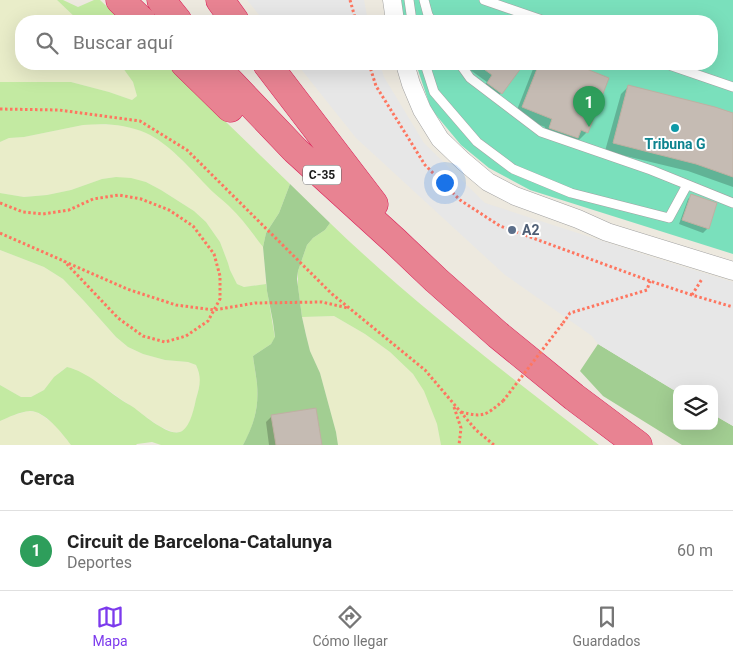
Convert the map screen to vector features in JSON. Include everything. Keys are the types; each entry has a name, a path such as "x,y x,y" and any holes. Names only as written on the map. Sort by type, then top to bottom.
{"highway":[{"path":"120,0 136,15"},
{"path":"161,0 173,15"},
{"path":"220,0 231,15"},
{"path":"191,70 278,156 337,209 392,255 436,280"},
{"name":"C-35","path":"219,70 295,150 436,280 498,335 574,397 638,445"},
{"path":"272,70 363,191 436,280"}],"street":[{"path":"392,0 394,15"},
{"path":"407,70 422,110 440,139 488,182 514,196 607,232 733,271"}],"lane":[{"path":"409,0 411,15"},
{"path":"424,0 428,15"},
{"path":"484,0 528,15"},
{"path":"427,70 434,92 477,142 513,169 571,194 669,218 687,185"},
{"path":"464,70 470,78 541,132 651,170 733,204"},
{"path":"683,70 733,88"}],"path":[{"path":"350,0 354,15"},
{"path":"0,109 59,110 140,121 187,150 332,294 425,370 476,430 494,445"},
{"path":"0,203 23,212 43,214 69,210 93,199 119,195 141,199 169,210 193,226 214,254 220,276 220,299 208,321 186,336 165,342 143,336 118,318 64,261"},
{"path":"0,233 128,289 176,305 214,310 255,303 322,302 350,308"},
{"path":"692,295 705,274"},
{"path":"460,411 477,416 489,412 503,400 570,313 646,290 650,281"},
{"path":"453,404 461,428 459,445"}],"green space":[{"path":"0,0 57,0 73,15 15,15 15,70 124,70 133,82 137,96 132,100 71,82 0,82"},
{"path":"57,0 63,0 78,7 94,0 100,0 116,15 73,15"},
{"path":"400,0 733,0 733,254 530,190 489,168 461,145 431,109 418,70 718,70 718,15 402,15"},
{"path":"124,70 172,70 290,184 279,213 266,233 263,247 234,211 186,164 170,149 146,133 123,126 91,124 24,137 9,138 0,142 0,82 71,82 132,100 137,96 133,82"},
{"path":"91,124 133,128 147,133 166,145 230,206 263,247 266,284 244,287 237,284 220,242 206,222 194,211 146,182 116,177 102,179 71,190 47,195 24,197 0,193 0,142 9,138 24,137"},
{"path":"116,177 146,182 194,211 206,222 220,242 237,284 244,287 266,284 275,338 271,344 253,356 257,384 256,409 253,423 243,445 161,445 152,442 136,445 71,445 53,424 36,412 22,412 0,421 0,385 21,397 31,397 44,390 54,377 67,367 89,377 162,428 180,432 189,423 193,413 200,378 196,365 188,362 165,360 143,354 128,347 116,337 63,279 44,267 0,250 0,193 24,197 47,195 71,190 102,179"},
{"path":"290,184 330,223 325,230 313,238 307,245 297,279 306,335 310,351 320,373 338,445 243,445 253,423 256,408 257,384 253,356 271,344 275,337 267,291 263,247 266,233 279,213"},
{"path":"330,223 428,310 599,445 441,445 437,424 424,391 413,374 390,352 365,334 334,316 302,317 298,271 307,245 313,238 325,230"},
{"path":"0,250 44,267 63,279 116,337 128,347 143,354 165,360 188,362 196,365 201,379 192,416 186,429 180,432 173,432 159,426 104,387 74,369 67,367 44,390 31,397 21,397 0,385"},
{"path":"334,316 365,334 390,352 413,374 425,391 437,424 441,445 338,445 320,373 310,351 302,317"},
{"path":"598,344 673,390 673,430 718,430 718,417 733,426 733,445 682,445 603,396 580,371"},
{"path":"28,411 36,412 56,426 71,445 0,445 0,421"}],"shaded area":[{"path":"247,0 364,0 367,15 259,15"},
{"name":"A2","path":"302,70 382,70 384,77 424,143 485,203 733,282 733,426 718,417 718,385 673,385 673,390 598,344 592,336 505,275 356,138"}],"building":[{"path":"485,70 520,70 502,94 487,83 492,75"},
{"path":"537,70 589,70 609,78 588,133 581,130 578,138 549,128 552,119 522,107"},
{"name":"Tribuna G","path":"628,85 733,113 733,177 696,164 613,143"},
{"path":"691,194 717,203 709,229 682,220"},
{"path":"316,408 322,445 276,445 271,415"}],"place":[{"name":"Circuit de Barcelona-Catalunya","path":"589,127"},
{"name":"Tribuna G","path":"675,128"},
{"name":"A2","path":"512,230"}]}
